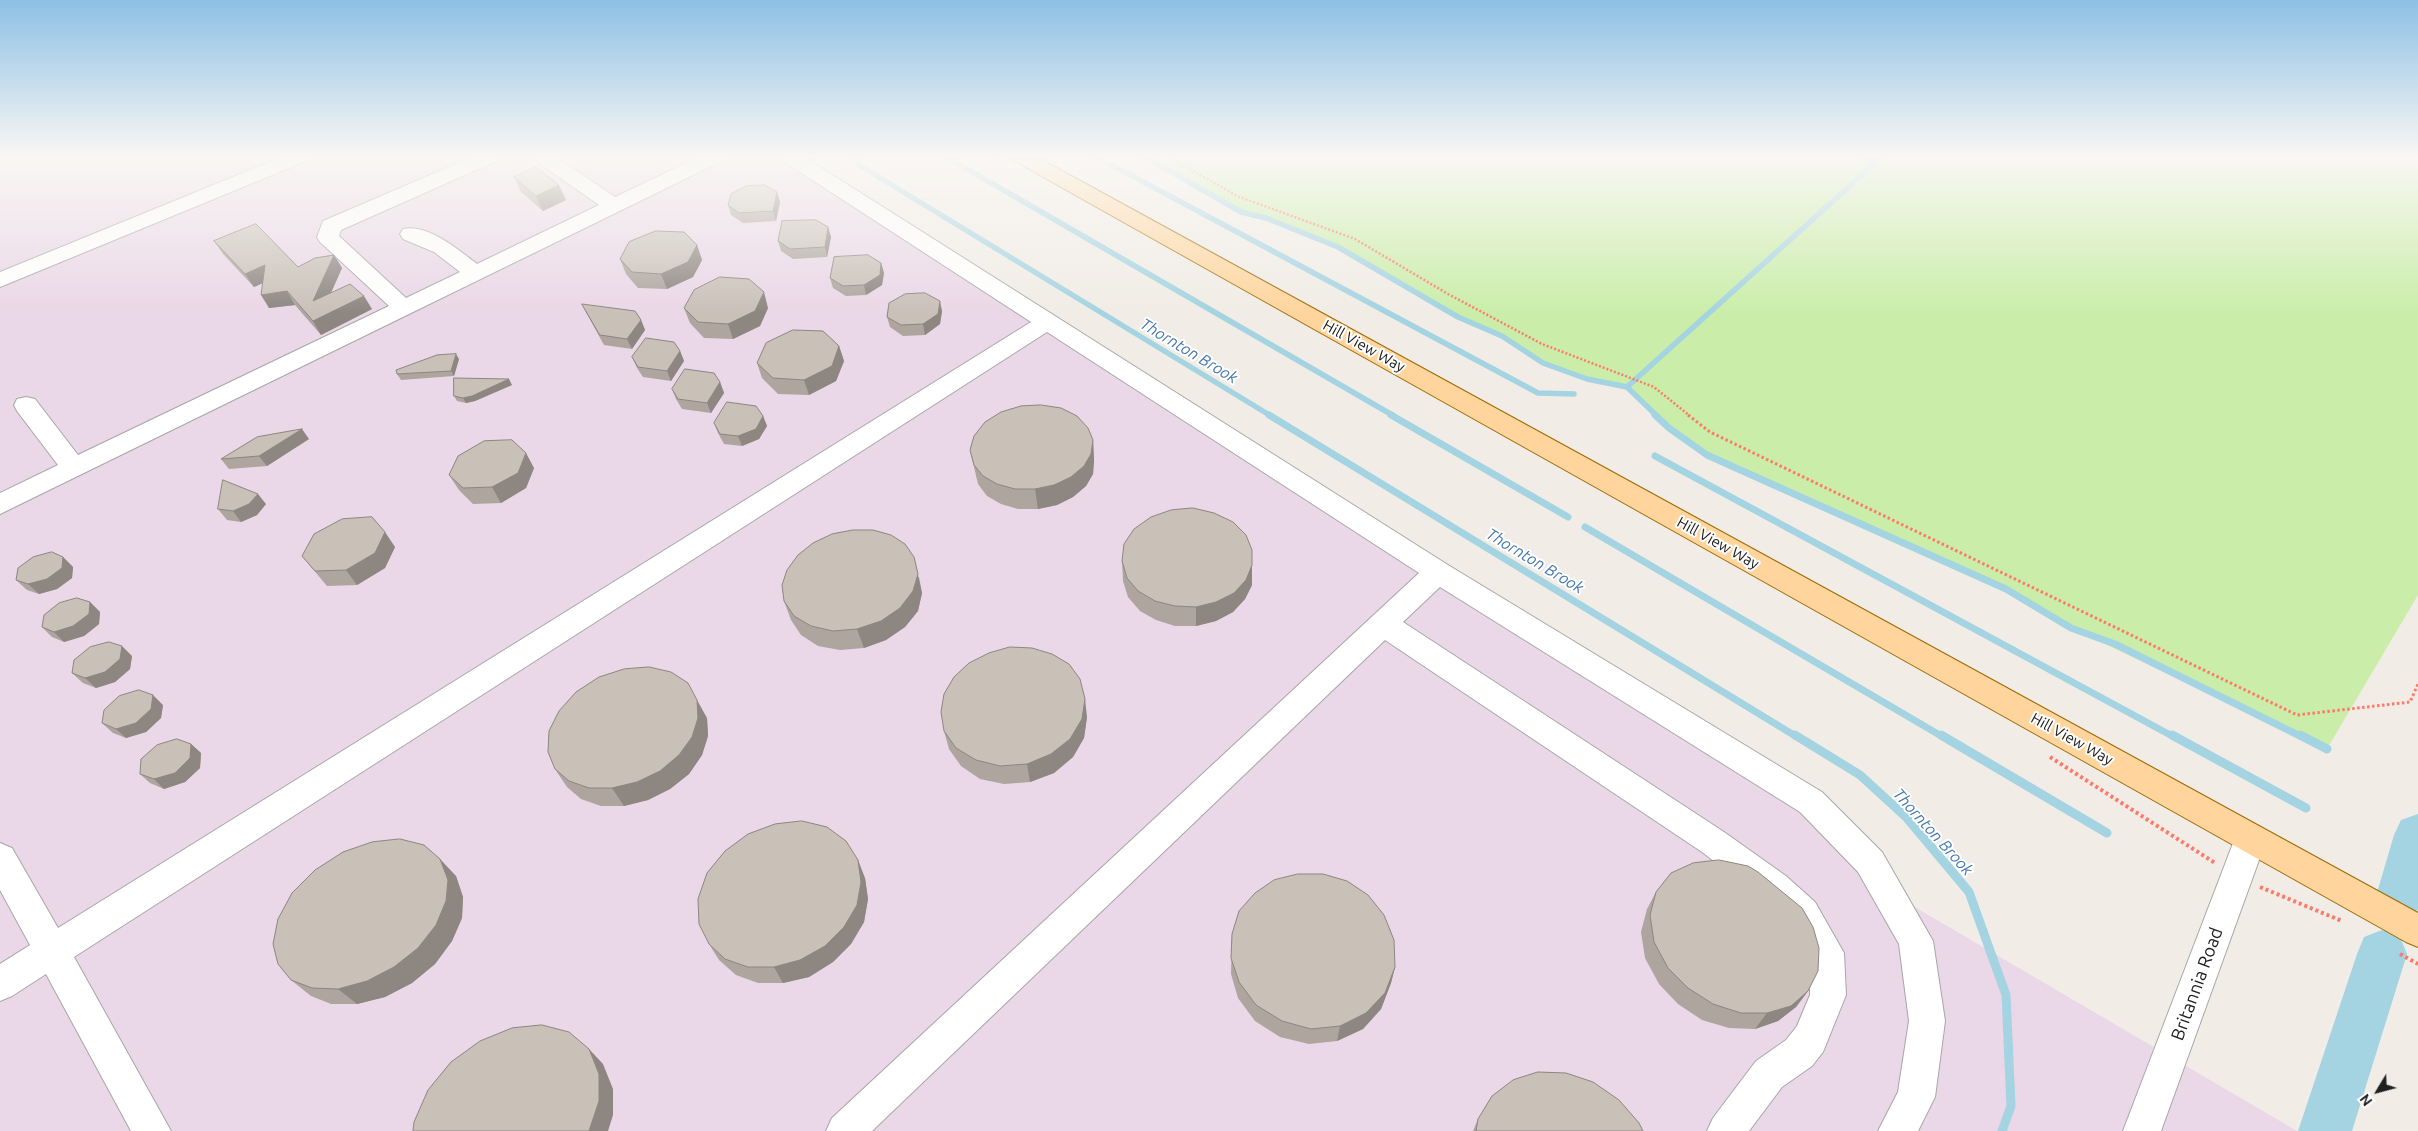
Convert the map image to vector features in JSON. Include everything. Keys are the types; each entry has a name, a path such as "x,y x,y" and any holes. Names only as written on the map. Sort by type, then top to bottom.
{"main road":[{"name":"Hill View Way","path":"1113,208 2418,931"}],"street":[{"path":"0,280 176,208"},
{"path":"373,208 331,226 328,237 404,308"},
{"path":"0,504 610,208"},
{"path":"869,208 1438,572 1811,802 1870,862 1916,941 1927,1021 1916,1097 1897,1131"},
{"path":"411,234 442,247 475,273"},
{"path":"0,984 1047,322"},
{"path":"26,405 74,468"},
{"path":"845,1131 1438,572"},
{"path":"1383,624 1713,842 1774,887 1803,913 1827,953 1828,995 1810,1040 1799,1053 1769,1074 1726,1131"},
{"name":"Britannia Road","path":"2142,1131 2251,838"},
{"path":"0,858 9,896 52,951 152,1131"}],"path":[{"path":"1269,208 1355,239 1448,294 1542,344 1654,387 1710,432 2297,715 2410,702 2418,684"}],"shaded area":[{"path":"0,208 879,208 1742,751 1873,848 1913,906 2297,1131 0,1131"}],"green space":[{"path":"1234,208 2418,208 2418,595 2327,749 2071,628 2006,589 1707,455 1669,428 1627,387 1587,379 1543,363 1502,336 1458,317 1338,247 1315,237 1299,233 1266,218 1241,212"}],"building":[{"path":"732,208 774,208 773,211 739,213"},
{"path":"816,220 828,227 825,247 790,249 778,241 782,221"},
{"path":"256,224 298,267 315,258 334,255 313,301 350,284 364,296 313,321 287,291 261,295 265,265 245,274 214,241"},
{"path":"656,231 684,232 697,245 688,262 661,274 632,272 620,259 629,242"},
{"path":"868,255 881,263 880,275 864,285 843,286 830,278 834,257"},
{"path":"720,277 749,279 764,292 755,311 728,324 698,322 684,308 694,290"},
{"path":"925,293 940,301 938,314 923,324 901,325 887,317 889,303 905,294"},
{"path":"582,304 635,311 641,320 627,339 600,335"},
{"path":"793,330 823,331 839,346 832,366 804,380 773,378 757,363 766,343"},
{"path":"646,338 674,342 680,351 667,371 638,367 632,357"},
{"path":"456,354 451,371 397,374 396,370 437,355"},
{"path":"685,369 714,373 720,382 707,403 678,399 672,389"},
{"path":"454,378 509,379 472,396 463,398 454,396"},
{"path":"727,402 756,406 763,416 756,429 738,436 720,434 714,423"},
{"path":"1041,405 1061,408 1077,416 1088,428 1093,440 1091,454 1084,466 1071,477 1054,485 1035,489 1015,489 997,484 983,476 974,465 970,450 974,436 985,422 1001,412 1021,406"},
{"path":"302,429 259,456 221,459 257,437"},
{"path":"512,440 526,453 518,473 492,487 463,488 449,475 458,456 484,441"},
{"path":"223,480 258,494 249,504 233,511 218,509"},
{"path":"1193,508 1214,513 1233,522 1246,535 1252,550 1252,565 1246,580 1234,593 1216,602 1196,607 1175,606 1155,601 1138,591 1127,578 1122,561 1124,544 1134,529 1151,517 1171,510"},
{"path":"372,517 385,532 375,553 346,570 315,571 302,556 314,534 342,519"},
{"path":"853,530 873,530 891,535 905,544 914,557 918,574 913,591 900,608 881,621 857,629 833,631 811,626 794,616 784,601 782,585 787,570 798,555 813,543 832,534"},
{"path":"52,552 63,557 62,568 47,579 28,584 16,580 18,568 33,557"},
{"path":"77,598 90,602 89,614 73,626 54,632 42,627 44,615 59,603"},
{"path":"109,642 122,646 120,659 105,672 85,678 72,673 74,660 90,647"},
{"path":"1010,647 1032,648 1052,654 1069,664 1080,679 1085,699 1082,719 1070,739 1051,754 1027,764 1000,766 976,760 956,748 944,731 941,712 944,694 954,677 969,663 989,653"},
{"path":"649,667 671,672 688,683 697,700 698,718 692,737 679,755 660,771 637,782 612,788 589,788 569,781 555,769 548,752 549,731 559,711 576,692 599,677 624,669"},
{"path":"139,690 153,695 151,709 136,723 116,729 102,723 104,710 119,696"},
{"path":"177,739 191,744 190,758 175,773 154,779 140,774 141,759 157,745"},
{"path":"802,821 827,827 846,841 858,860 861,882 857,905 844,927 825,946 800,960 774,967 748,967 725,959 709,944 699,924 698,899 707,873 725,851 748,834 775,824"},
{"path":"400,839 424,845 440,859 448,880 446,901 436,925 418,948 394,967 367,981 338,989 312,988 291,980 278,964 273,944 278,919 292,893 315,870 343,852 372,842"},
{"path":"1719,860 1748,866 1758,872 1802,908 1813,927 1819,948 1818,971 1808,991 1791,1006 1767,1013 1741,1013 1713,1004 1688,988 1668,968 1654,942 1650,915 1656,892 1671,873 1693,863"},
{"path":"1298,874 1323,874 1347,881 1368,895 1384,915 1394,940 1395,967 1385,993 1366,1013 1340,1026 1311,1029 1282,1021 1256,1005 1239,982 1231,958 1232,934 1239,911 1255,893 1274,880"},
{"path":"542,1025 569,1032 589,1049 599,1074 599,1101 589,1131 413,1131 414,1122 428,1090 451,1062 480,1041 512,1028"},
{"path":"1538,1072 1566,1073 1593,1082 1619,1100 1639,1123 1643,1131 1476,1131 1478,1119 1492,1096 1513,1080"}],"waterway":[{"name":"Thornton Brook","path":"929,208 1271,416"},
{"path":"1034,208 1394,416"},
{"path":"1192,208 1538,393 1574,394"},
{"path":"1234,208 1241,212 1266,218 1338,247 1458,317 1502,336 1543,363 1587,379 1627,387"},
{"path":"1627,387 1826,208"},
{"path":"1627,387 1657,416"},
{"name":"Thornton Brook","path":"1269,415 1797,737"},
{"path":"1391,415 1568,517"},
{"path":"1655,415 1669,428 1707,455 2006,589 2071,628 2115,644 2302,737"},
{"path":"1655,456 2174,737"},
{"path":"1585,527 1943,737"},
{"name":"Thornton Brook","path":"1795,735 1860,775 1907,818 1969,892 2006,995 2011,1106 2002,1131"},
{"path":"1941,735 2107,833"},
{"path":"2172,735 2306,808"},
{"path":"2300,735 2327,749"},
{"path":"2400,896 2418,835"},
{"path":"2325,1131 2382,954"}]}
